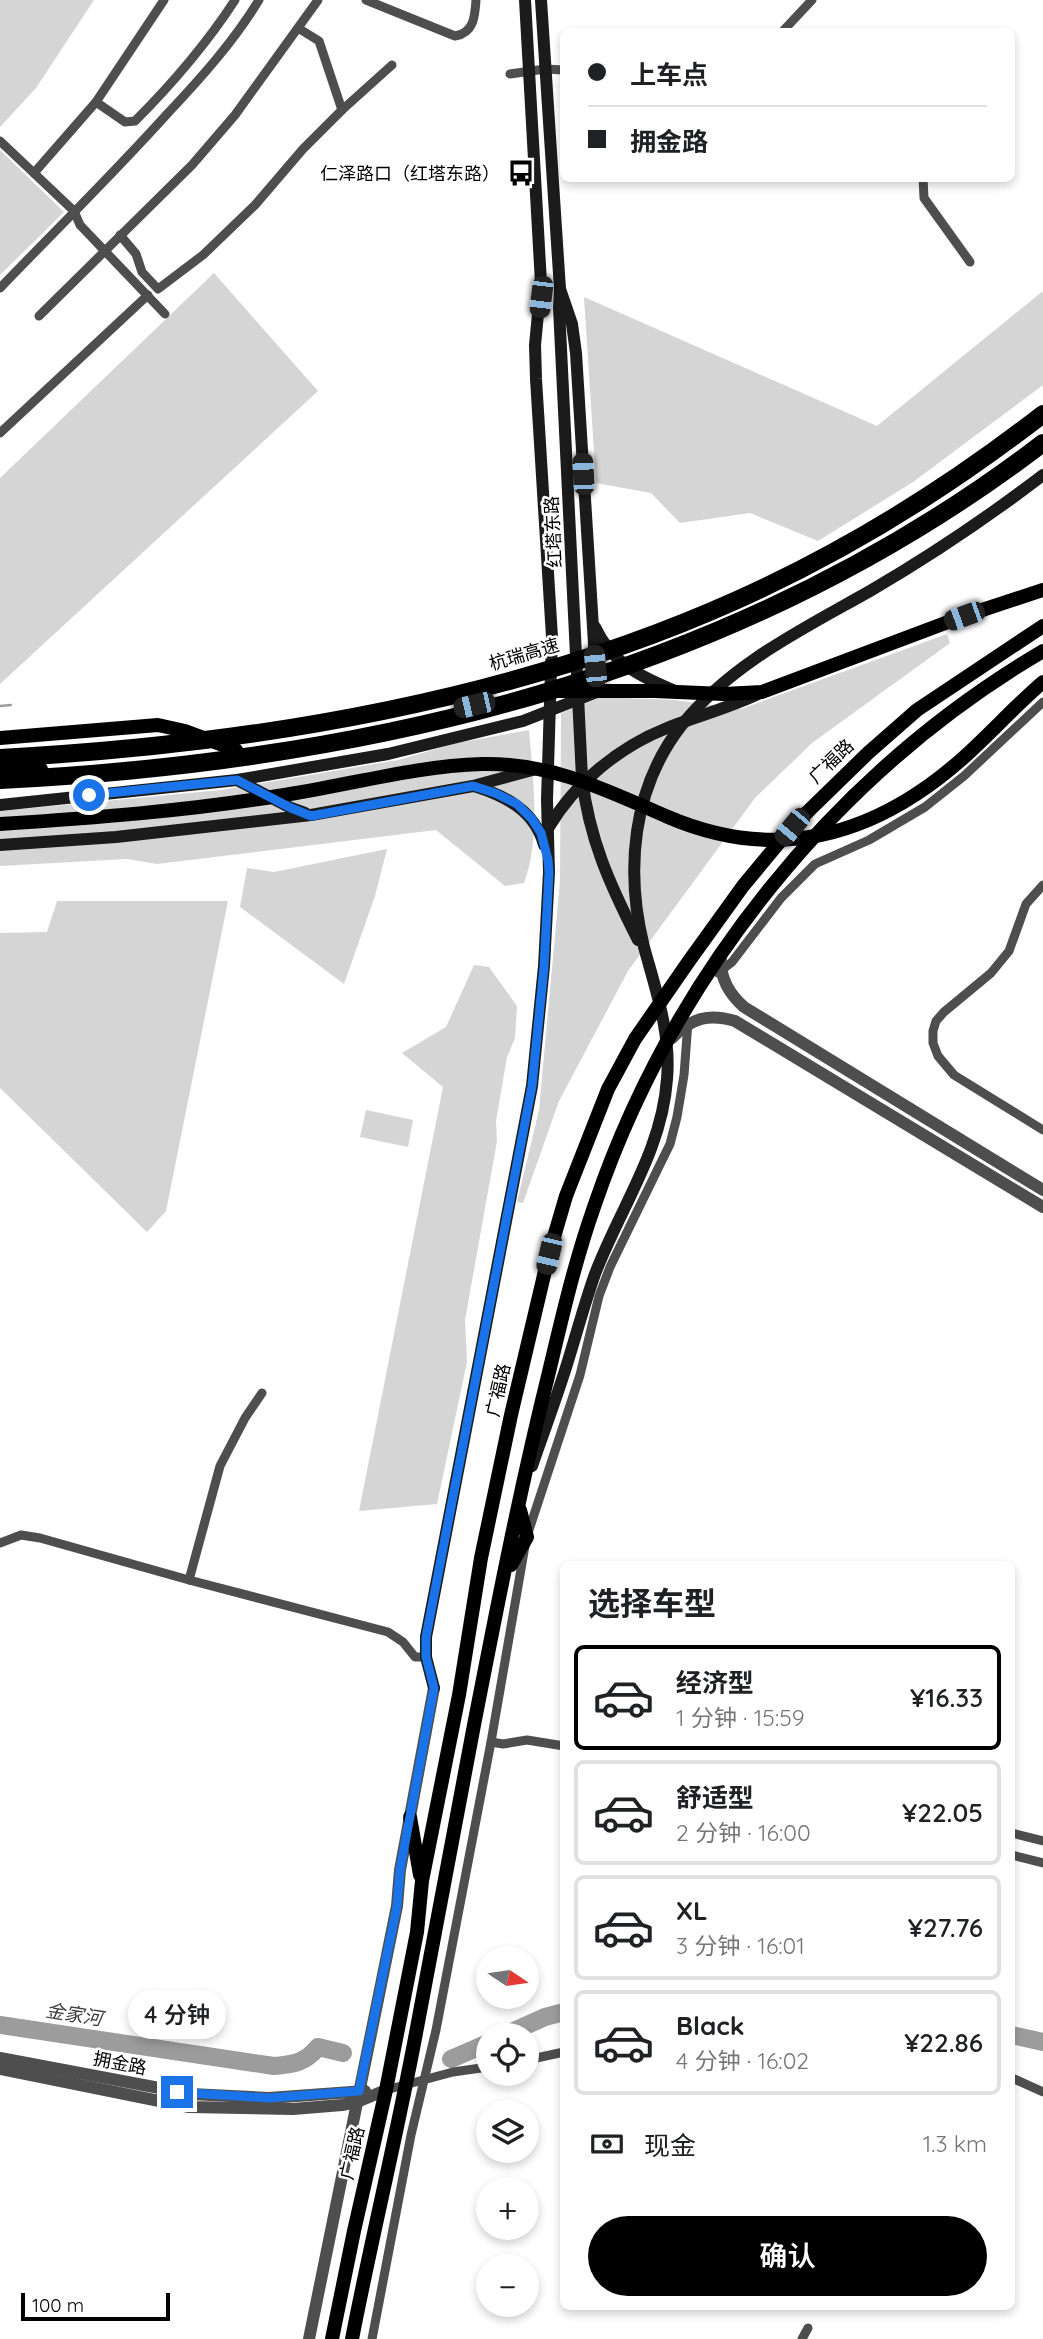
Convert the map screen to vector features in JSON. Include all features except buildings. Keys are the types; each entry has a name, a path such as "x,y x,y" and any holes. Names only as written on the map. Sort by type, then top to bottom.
{"highway":[{"name":"杭瑞高速","path":"0,758 160,745 304,724 475,689 608,650 733,601 849,544 948,484 1043,414"},
{"path":"0,780 150,768 295,748 462,715 575,684 705,638 826,582 948,510 1043,443"}],"main road":[{"name":"红塔东路","path":"434,1688 426,1657 426,1637 532,1086 544,967 552,637 535,345 541,283 524,0"},
{"name":"红塔东路","path":"541,0 560,289 561,359 584,798 600,860 649,965"},
{"path":"560,289 572,324 576,353 597,691"},
{"path":"503,1578 527,1537 519,1506 603,1256 650,1156 663,1113 668,1077 668,1049 635,904 634,850 640,815 657,764 672,738 706,699 746,665 789,636 912,565 990,514 1043,475"},
{"path":"548,828 572,795 604,764 620,752 667,728 728,708 762,692 964,616 1043,590"},
{"path":"591,615 601,639 624,666 643,678 677,692"},
{"name":"广福路","path":"331,2335 386,2090 417,1932 422,1881 459,1695 481,1558 549,1254 566,1196 608,1089 635,1039 689,961 743,886 792,827 917,710 1043,626"},
{"path":"352,2339 406,2085 503,1578 555,1347 594,1206 636,1102 667,1044 721,955 762,897 810,840 884,767 931,726 1043,651"},
{"path":"0,824 122,815 256,800 390,776 466,765 496,764 570,776 705,831 758,840 811,838 836,833 872,820 917,794 962,759 1043,682"},
{"path":"0,770 137,761 236,750 408,721 550,690 724,694 762,692"},
{"path":"0,805 237,780 388,754 523,721 597,691"},
{"path":"0,738 158,725 186,731 236,750"},
{"path":"0,845 117,837 311,816 473,786 548,765"},
{"path":"237,780 311,816"},
{"path":"473,786 517,804 541,833 548,860"},
{"path":"410,1817 422,1881"}],"street":[{"path":"34,173 96,102 164,0"},
{"path":"96,102 125,122 135,121 159,97 222,20 235,0"},
{"path":"0,288 202,76 259,0"},
{"path":"39,316 192,165 235,115 318,0"},
{"path":"366,0 456,36 470,28 477,0"},
{"path":"786,28 811,0"},
{"path":"298,28 319,41 342,110"},
{"path":"120,235 135,254 142,272 158,289 203,254 256,205 303,149 392,65"},
{"path":"510,74 560,70"},
{"path":"0,141 74,211 80,225 165,314"},
{"path":"923,182 924,198 970,262"},
{"path":"0,433 148,295"},
{"path":"372,2339 491,1742 527,1537 580,1375 599,1296 631,1220 670,1144 684,1075 687,1024 700,988 732,962 781,898 815,864 869,840 925,807 1041,707"},
{"path":"1043,885 1026,904 1009,951 991,972 936,1021 933,1043 938,1056 954,1075 1043,1130"},
{"path":"721,955 721,971 732,995 744,1007 1043,1190"},
{"path":"667,1044 687,1024 700,1018 712,1016 735,1021 1043,1207"},
{"path":"849,1090 857,1077"},
{"path":"189,1580 220,1466 245,1418 262,1393"},
{"path":"0,1543 21,1535 40,1538 388,1632 403,1642 415,1657 426,1657"},
{"path":"309,2339 397,1906 400,1870 434,1688"},
{"path":"491,1742 503,1744 527,1740 560,1745"},
{"path":"1015,1834 1043,1841"},
{"path":"1015,1856 1043,1863"},
{"path":"539,2057 560,2053"},
{"name":"拥金路","path":"0,2057 191,2094 269,2098 358,2096 386,2090"},
{"name":"拥金路","path":"0,2069 189,2107 267,2110 342,2105 358,2096"},
{"path":"386,2090 476,2069"},
{"path":"1015,2079 1043,2092"},
{"path":"802,2339 808,2328"}],"shaded area":[{"path":"0,0 94,0 36,88 0,127"},
{"path":"0,150 64,212 0,275"},
{"path":"214,273 318,391 0,684 0,478"},
{"path":"1043,291 1043,385 913,482 818,541 750,513 680,523 651,493 596,483 584,297 877,426"},
{"path":"947,634 950,643 812,743 755,798 628,971 559,1101 523,1203 517,1202 539,1110 560,881 561,713 601,697 675,700 741,709"},
{"path":"529,730 534,827 533,847 524,883 505,886 436,830 157,864 127,859 0,866 0,811 221,790 398,760 457,743"},
{"path":"387,849 375,896 344,984 240,907 247,868 274,872"},
{"path":"57,901 228,901 166,1211 147,1232 0,1088 0,933 47,932"},
{"path":"474,965 489,967 517,1006 515,1038 507,1057 496,1121 497,1141 465,1320 467,1362 437,1504 359,1511 443,1087 402,1053 446,1027"},
{"path":"366,1110 413,1120 408,1147 360,1137"}],"waterway":[{"path":"0,706 11,705"},
{"name":"金家河","path":"532,2023 560,2013"},
{"name":"金家河","path":"0,2025 274,2066 299,2062 318,2047 343,2053"},
{"name":"金家河","path":"1015,2036 1043,2042"},
{"name":"金家河","path":"451,2059 476,2048"}],"place":[{"name":"仁泽路口（红塔东路）","path":"521,173"}],"route":[{"path":"89,795 237,780 311,816 473,786 517,804 532,819 541,833 549,872 544,967 532,1086 426,1637 426,1657 434,1688 400,1870 397,1906 359,2091 269,2098 177,2092"}]}
